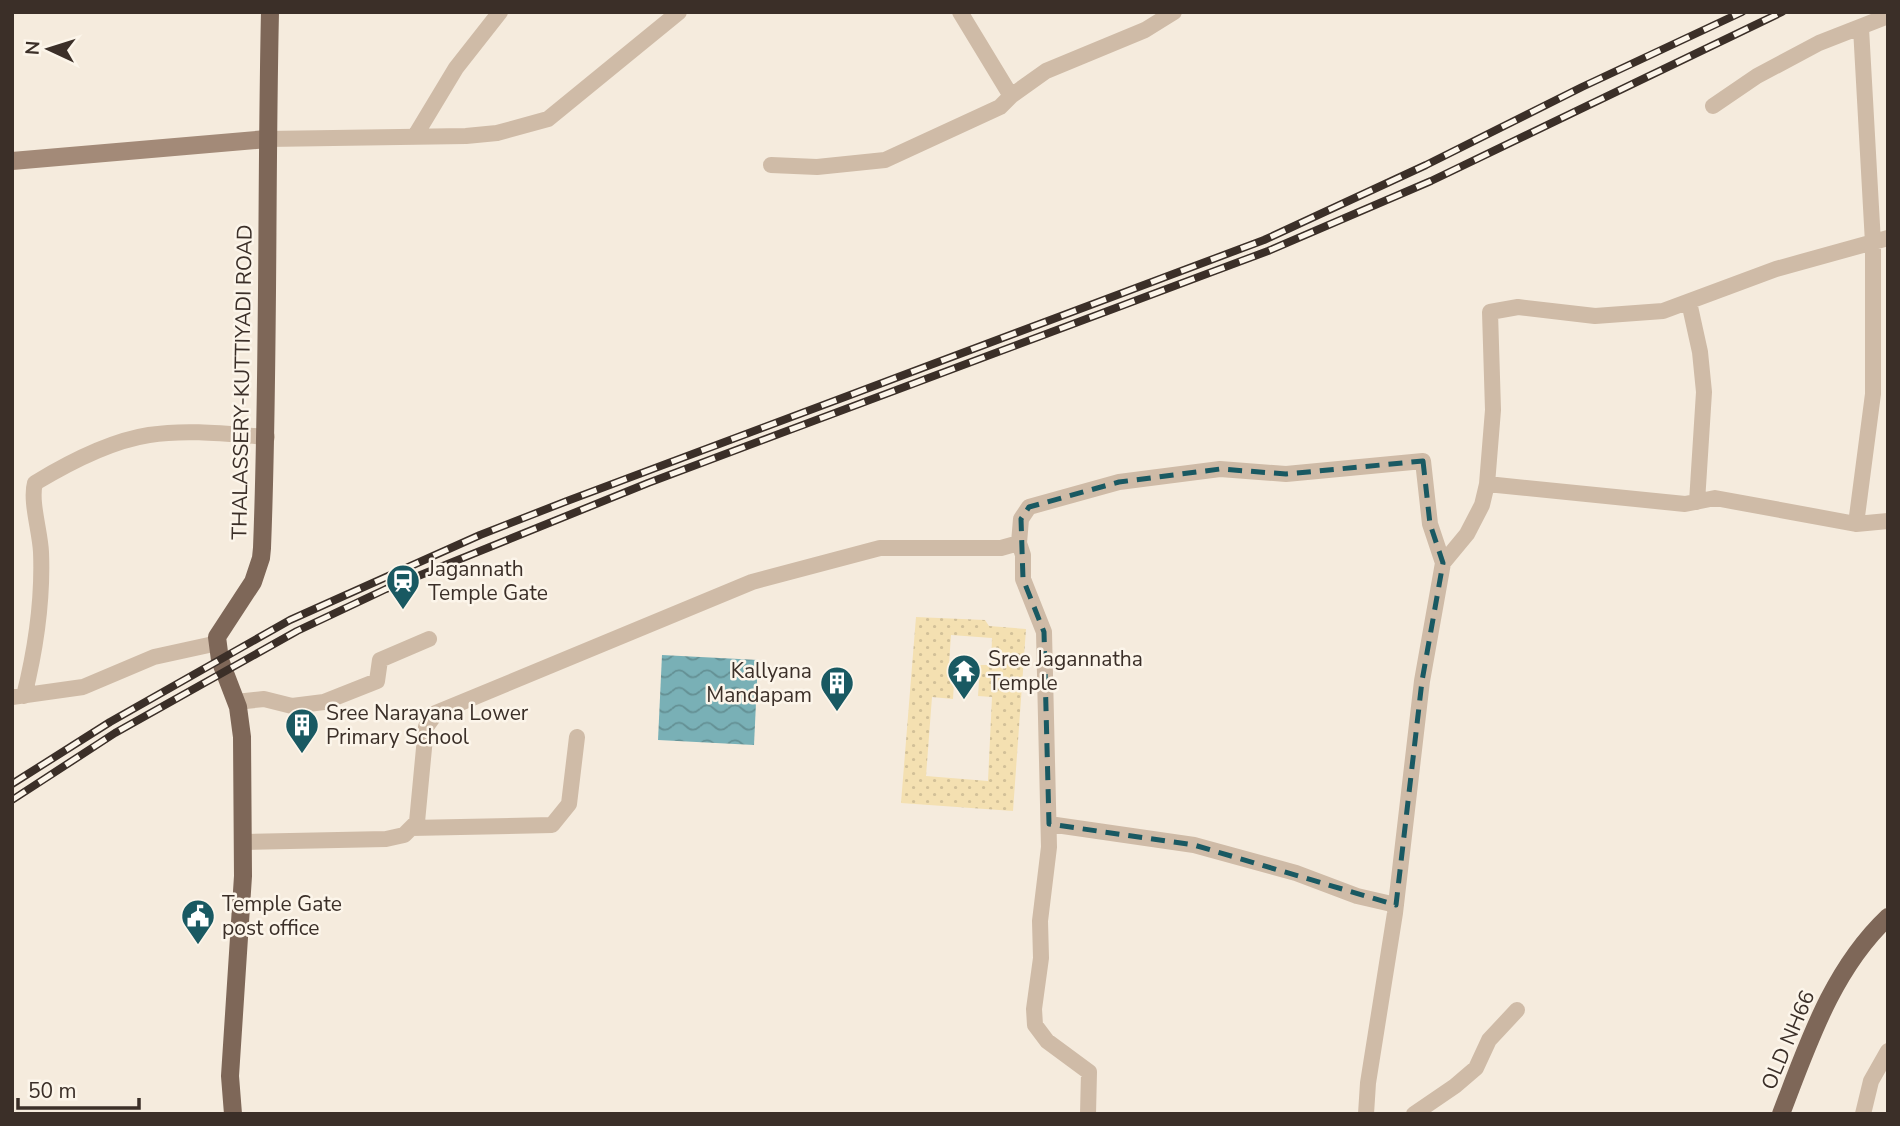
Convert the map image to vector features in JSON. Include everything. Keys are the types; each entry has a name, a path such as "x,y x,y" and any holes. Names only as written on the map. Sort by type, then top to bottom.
{"main road":[{"name":"THALASSERY-KUTTIYADI ROAD","path":"218,643 217,637 222,626 253,582 261,558 267,437 267,139 270,12"},
{"path":"12,161 267,139"},
{"path":"218,643 219,660 236,702 242,737 244,842 230,1076 233,1114"},
{"name":"OLD NH66","path":"1781,1114 1822,1010 1867,937 1888,917"}],"street":[{"path":"415,136 456,68 500,12"},
{"path":"267,139 497,133 548,119 679,12"},
{"path":"960,12 1011,96"},
{"path":"771,165 817,167 885,160 1000,107 1046,71 1145,30 1174,12"},
{"path":"1713,106 1757,76 1819,43 1888,16"},
{"path":"1856,524 1873,394 1880,241 1861,28"},
{"path":"1443,563 1467,534 1482,505 1487,484 1493,410 1490,312 1518,307 1595,316 1628,316 1663,311 1776,269 1880,241"},
{"path":"1689,302 1700,352 1704,392 1697,502"},
{"path":"218,643 154,657 83,687 18,696 35,652 41,596 39,526 32,493 35,483 109,447 148,435 202,433 267,437"},
{"path":"1088,1114 1089,1072 1047,1041 1035,1025 1034,1009 1041,958 1041,921 1049,824 1044,632 1023,579 1021,519 1029,507 1119,482 1220,469 1286,474 1423,461 1430,524 1443,563 1422,681 1396,905 1368,1083 1366,1114"},
{"path":"1487,484 1685,504 1714,498 1856,524 1888,521"},
{"path":"244,842 386,839 404,835 417,822 426,727 436,713 752,582 880,548 1001,548 1020,543"},
{"path":"236,702 264,699 292,706 324,702 377,681 380,660 429,639"},
{"path":"411,828 552,825 569,804 577,737"},
{"path":"1049,824 1194,845 1296,873 1357,896 1396,905"},
{"path":"1415,1114 1476,1068 1489,1040 1517,1010"},
{"path":"1863,1114 1871,1081 1888,1051"}],"highlighted area":[{"path":"1423,461 1430,524 1443,563 1422,681 1396,905 1194,845 1049,824 1044,632 1023,579 1021,519 1029,507 1119,482 1220,469 1286,474"}],"sand":[{"path":"916,617 985,620 989,626 1026,629 1013,811 901,803","holes":["951,635 992,638 991,665 980,665 978,696 992,697 988,781 926,776 932,697 953,699 955,666 949,664"]}],"water":[{"path":"662,655 758,660 754,745 658,740"}],"railway":[{"path":"12,784 110,722 290,620 480,535 1264,240 1742,12"},
{"path":"12,800 115,733 297,631 386,589 648,483 1268,251 1431,181 1782,12"}],"place":[{"name":"Jagannath Temple Gate","path":"403,611"},
{"name":"Sree Jagannatha Temple","path":"964,701"},
{"name":"Kallyana Mandapam","path":"837,713"},
{"name":"Sree Narayana Lower Primary School","path":"302,755"},
{"name":"Temple Gate post office","path":"198,946"}]}
